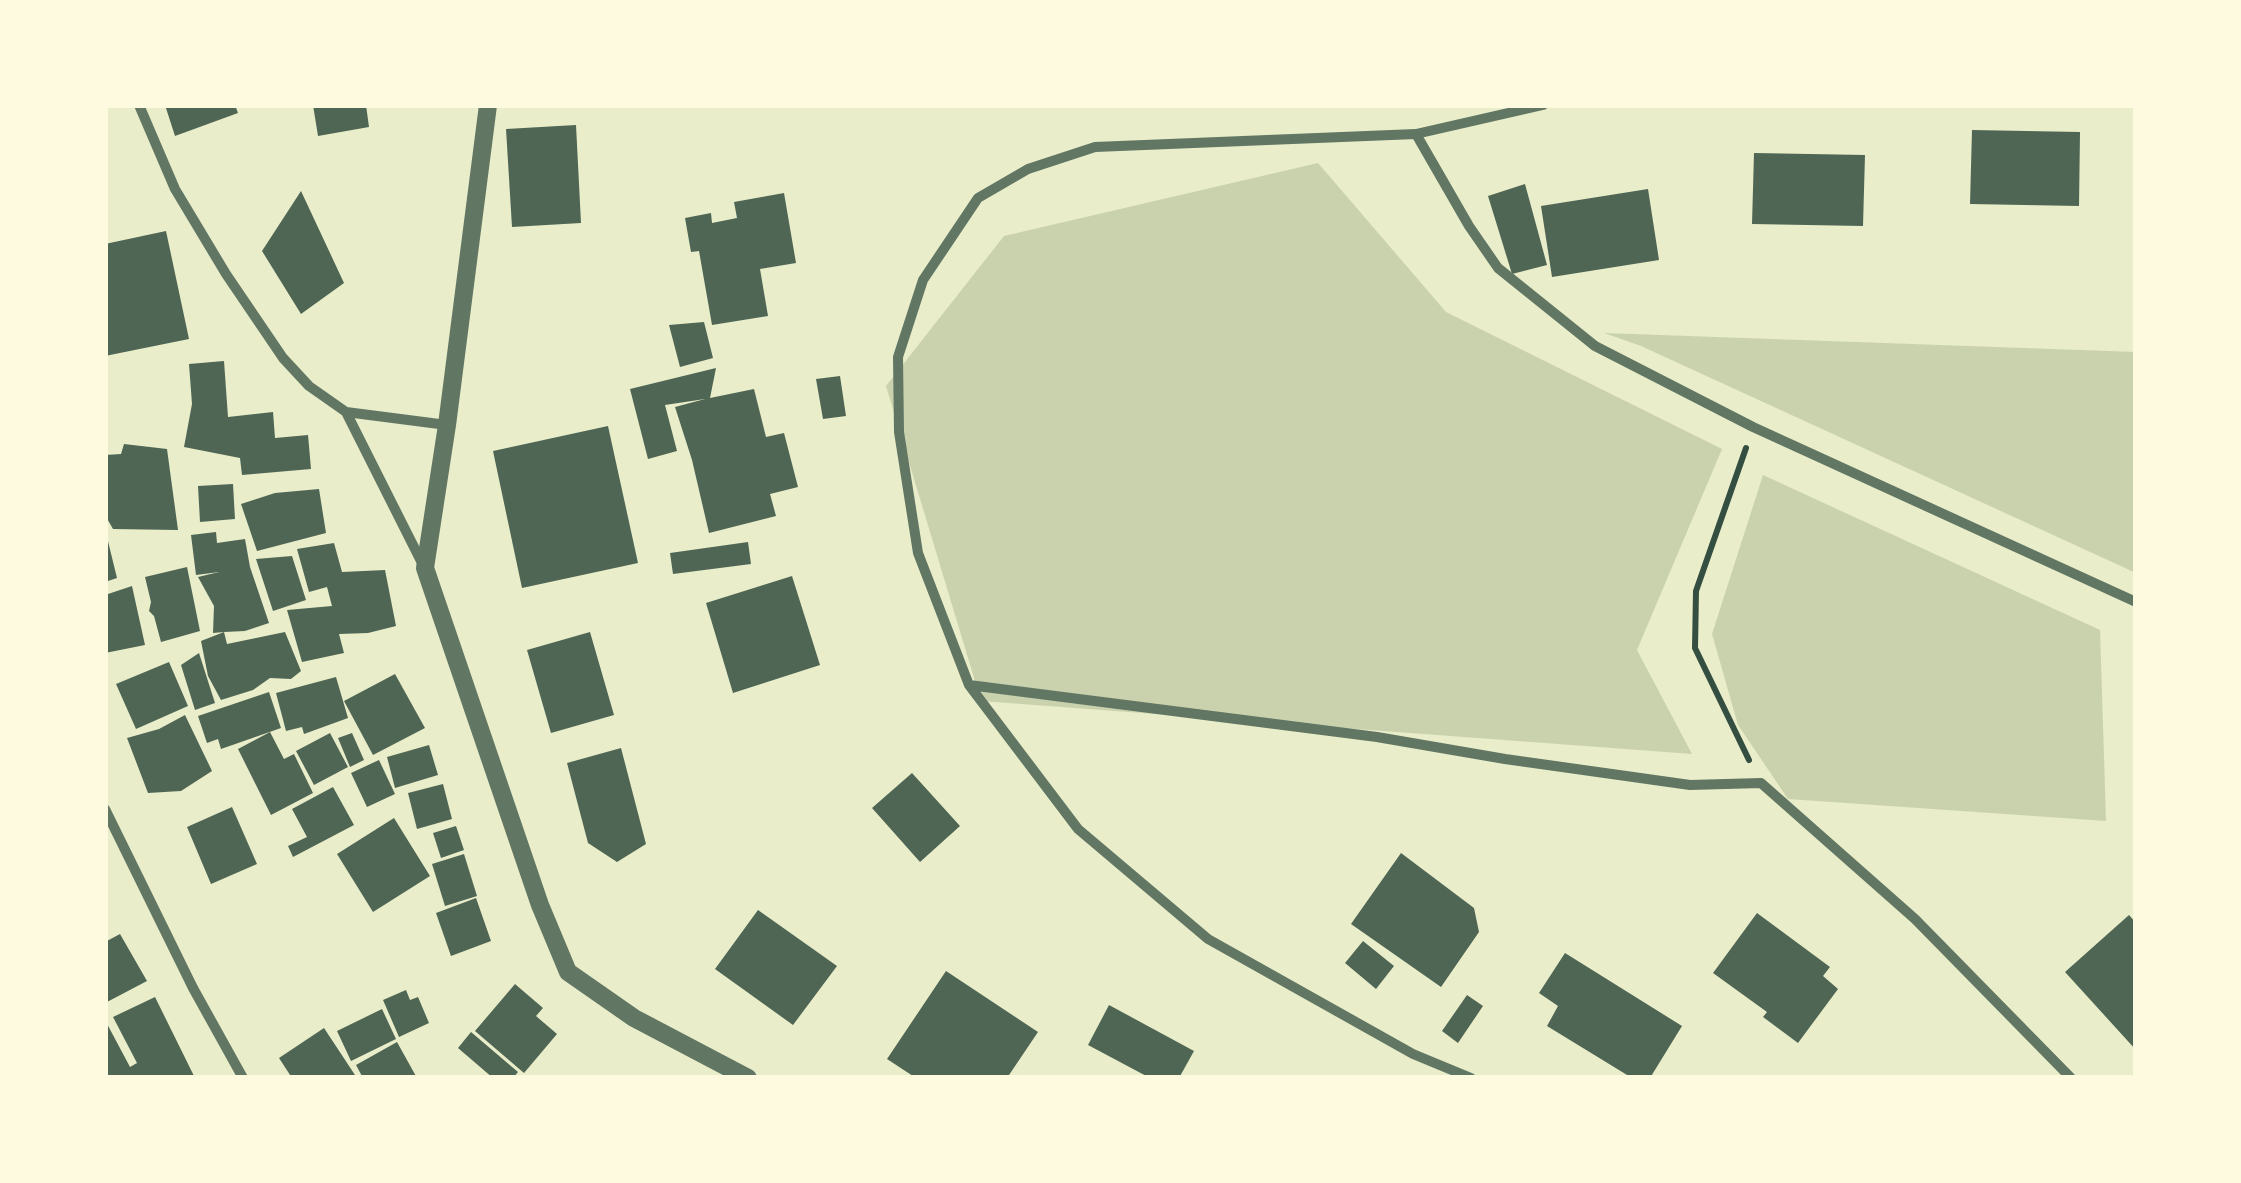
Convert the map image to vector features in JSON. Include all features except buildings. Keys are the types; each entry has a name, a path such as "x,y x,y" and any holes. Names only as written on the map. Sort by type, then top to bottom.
{"street":[{"path":"139,105 175,189 226,274 283,358 309,386 346,412 448,425"},
{"path":"424,568 448,425 488,105"},
{"path":"1471,1078 1413,1054 1208,939 1078,829 968,685 918,552 899,432 898,357 923,280 978,198 1028,169 1095,146 1416,134 1543,105"},
{"path":"1416,134 1498,268 1595,346 1753,427 2136,602"},
{"path":"346,412 424,568 540,905 568,972 634,1018 748,1078"},
{"path":"968,685 1377,737 1690,785 1761,783 1915,920 2071,1078"},
{"path":"105,809 193,988 244,1078"}],"path":[{"path":"1753,427 1696,591 1695,648 1720,706 1761,783"}],"green space":[{"path":"1318,163 1446,312 1722,449 1637,650 1692,754 981,701 886,386 1004,236"},
{"path":"1604,333 2136,352 2136,573 1641,346"},
{"path":"1763,475 2100,630 2106,821 1788,799 1738,725 1712,634"}]}
